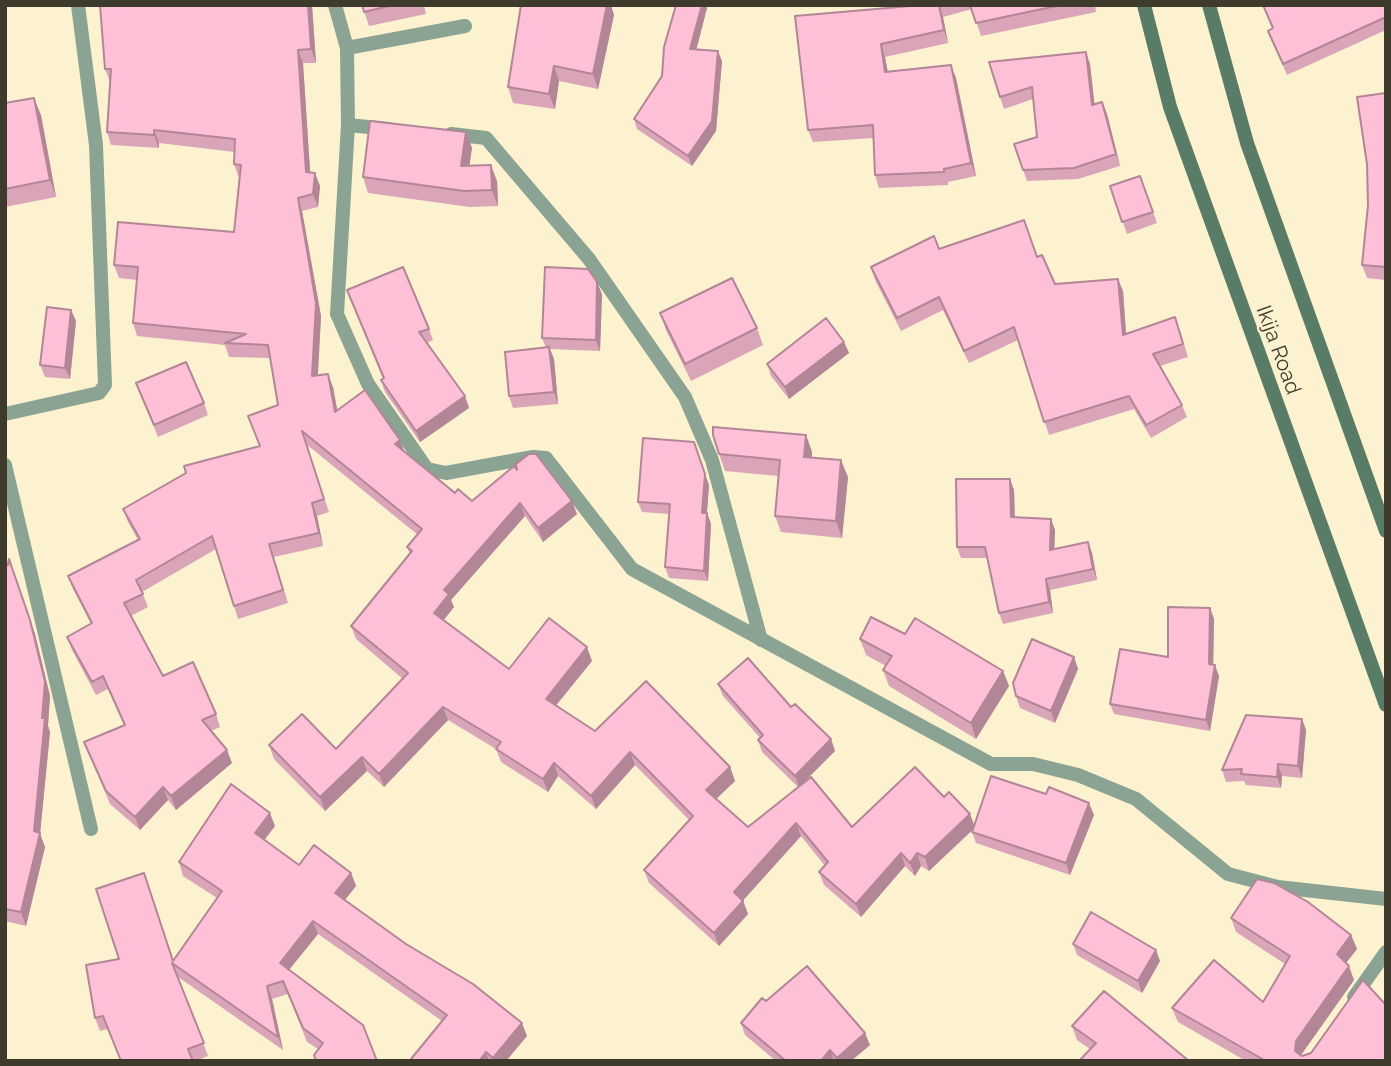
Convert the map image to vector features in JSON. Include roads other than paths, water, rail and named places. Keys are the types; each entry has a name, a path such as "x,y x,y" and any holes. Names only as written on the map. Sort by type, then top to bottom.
{"street":[{"path":"5,414 99,393 104,385 96,145 78,5"},
{"path":"335,5 347,48 348,125 337,314 368,384 427,469 446,474 533,457 546,458 632,569 991,764 1033,764 1079,775 1136,799 1228,874 1278,887 1386,899"},
{"name":"Ikija Road","path":"1144,5 1184,146 1386,705"},
{"name":"Ikija Road","path":"1209,5 1247,143 1386,531"},
{"path":"347,48 465,26"},
{"path":"348,125 403,130"},
{"path":"431,133 486,138 589,260 685,397 712,460 761,640"},
{"path":"5,465 92,829"},
{"path":"1348,1007 1386,952"}]}
